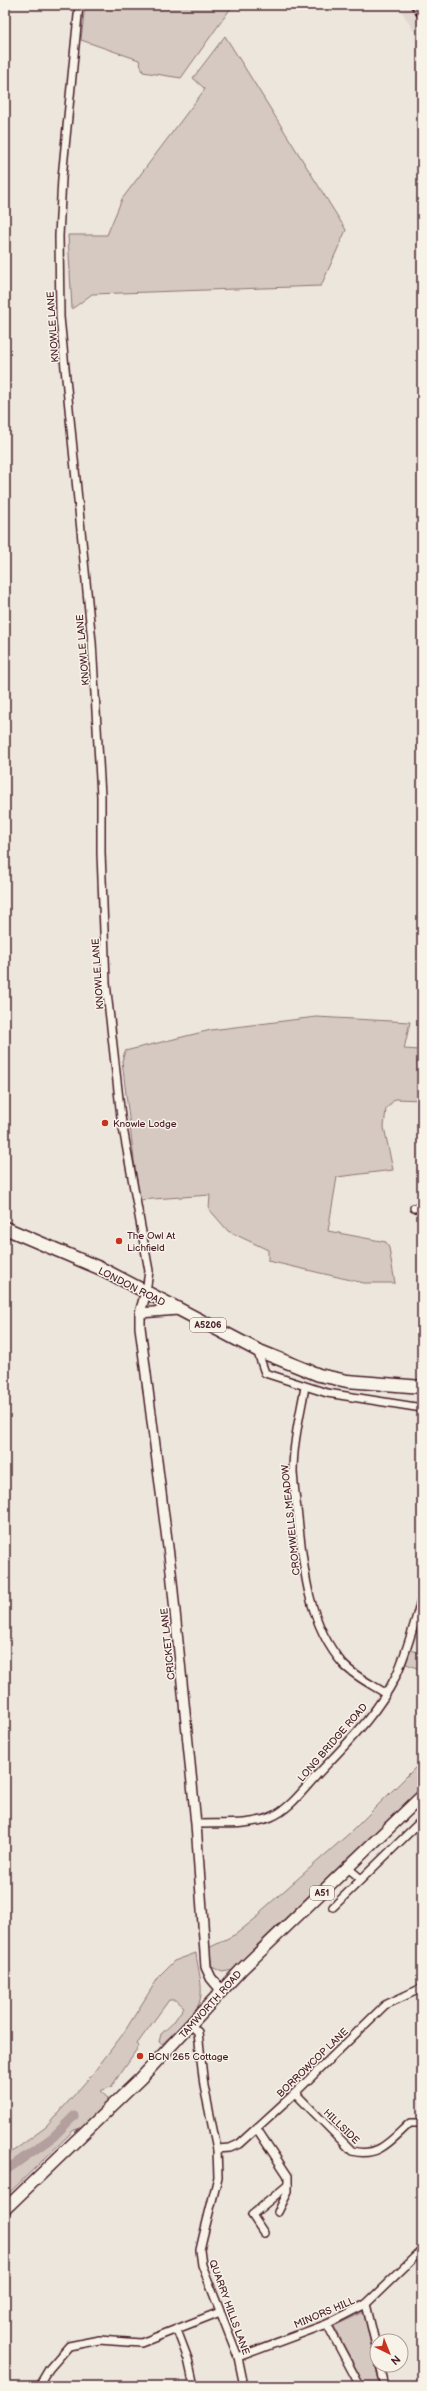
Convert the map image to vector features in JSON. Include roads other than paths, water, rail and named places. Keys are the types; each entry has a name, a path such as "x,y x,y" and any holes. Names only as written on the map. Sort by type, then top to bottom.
{"highway":[{"name":"LONDON ROAD","path":"5,1228 104,1270 257,1350 319,1375 347,1381 422,1387"}],"main road":[{"name":"TAMWORTH ROAD","path":"5,2209 141,2078 191,2026 242,1969 422,1796"}],"street":[{"name":"KNOWLE LANE","path":"79,5 62,178 59,236 60,317 92,642 100,789 102,897 107,990 121,1117 148,1264 146,1292"},
{"path":"414,1208 422,1207"},
{"name":"CRICKET LANE","path":"146,1292 140,1313 171,1571 196,1824 206,1967 211,1978 222,1991"},
{"path":"140,1313 178,1310"},
{"path":"257,1350 265,1373 305,1387 407,1407 422,1408"},
{"name":"CROMWELLS MEADOW","path":"305,1387 296,1433 293,1471 303,1564 309,1596 322,1629 342,1662 361,1679 385,1693"},
{"name":"LONG BRIDGE ROAD","path":"196,1824 260,1821 273,1816 294,1800 368,1719 385,1693 401,1662 422,1598"},
{"path":"332,1907 422,1820"},
{"path":"348,1868 361,1880"},
{"name":"BORROWCOP LANE","path":"217,2149 230,2148 239,2144 257,2129 385,2004 422,1988"},
{"name":"QUARRY HILLS LANE","path":"191,2026 198,2032 204,2086 217,2149 218,2177 200,2250 202,2265 238,2357 244,2386"},
{"name":"HILLSIDE","path":"295,2093 352,2151 363,2154 382,2148 410,2123 422,2123"},
{"path":"257,2129 288,2176 288,2192 278,2212"},
{"path":"264,2233 252,2215 288,2185"},
{"name":"MINORS HILL","path":"238,2357 327,2324 366,2304 422,2250"},
{"path":"366,2304 373,2333"},
{"path":"39,2386 69,2346 99,2340 141,2343 220,2312"},
{"path":"327,2324 360,2386"},
{"path":"177,2330 188,2359 194,2386"},
{"path":"382,2373 385,2386"}],"waterway":[{"path":"5,2171 53,2137 74,2116"}],"railway":[{"path":"410,5 422,22"}],"place":[{"name":"Knowle Lodge","path":"105,1123"},
{"name":"The Owl At Lichfield","path":"119,1241"},
{"name":"BCN 265 Cottage","path":"140,2056"}]}
